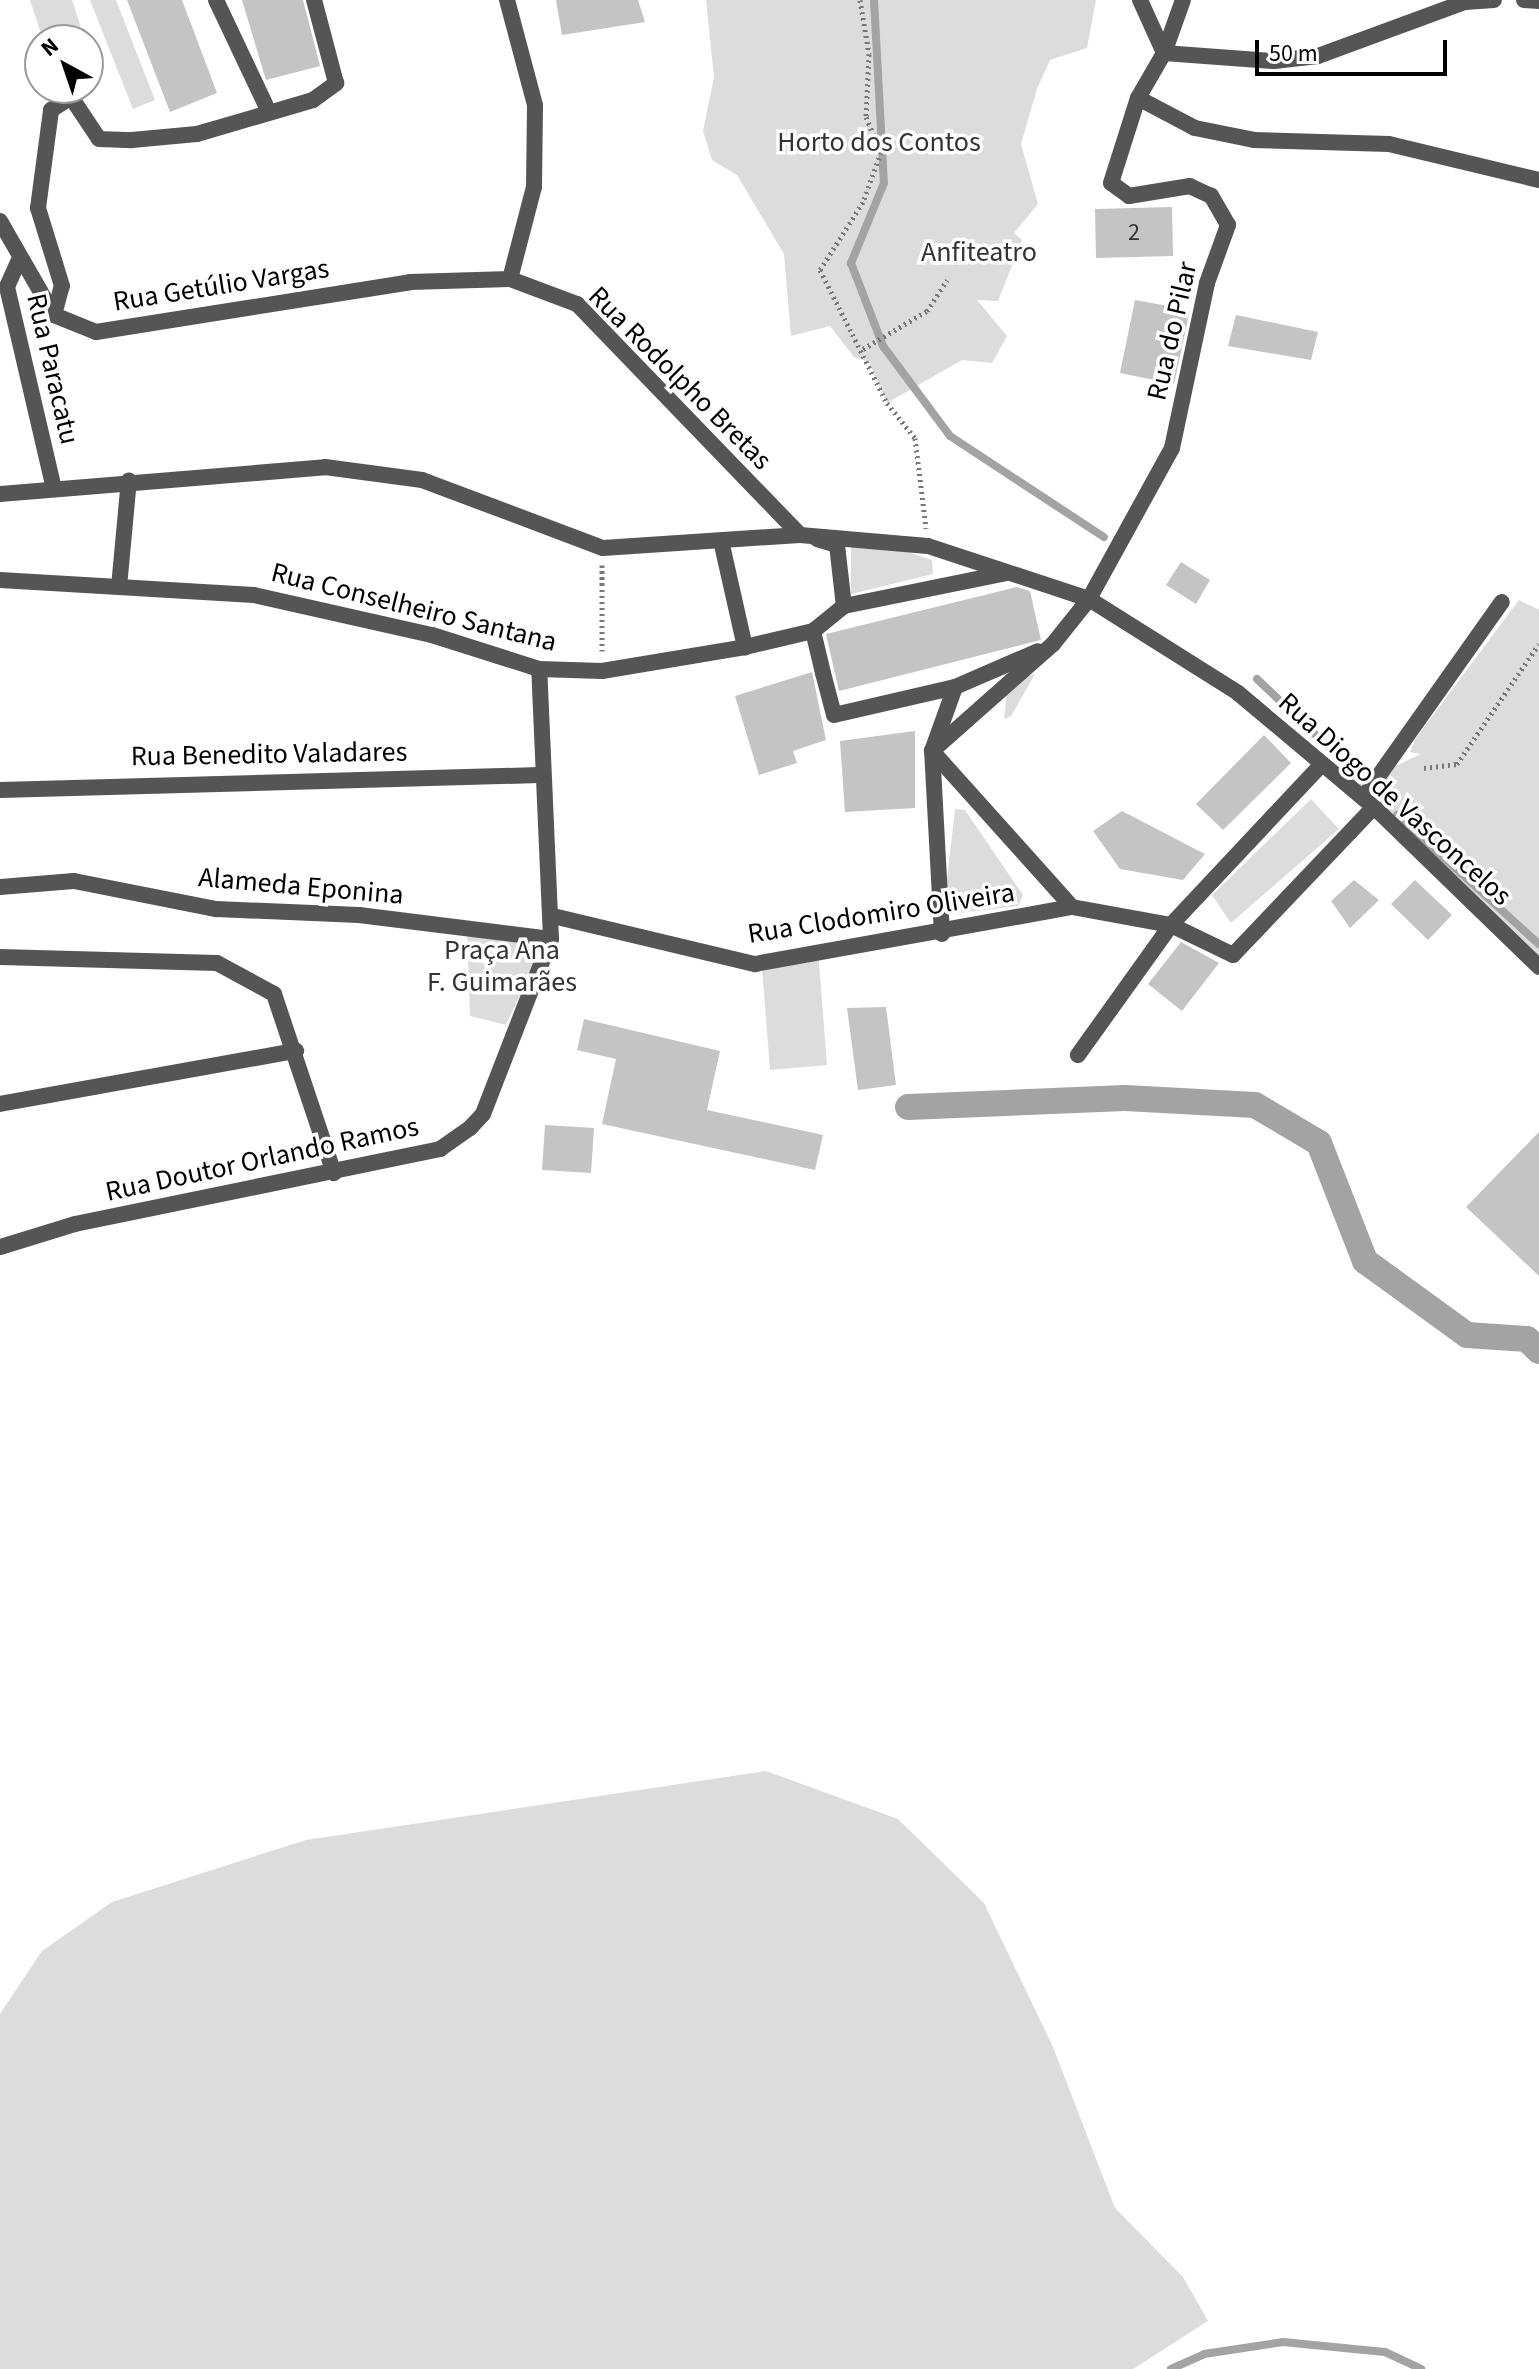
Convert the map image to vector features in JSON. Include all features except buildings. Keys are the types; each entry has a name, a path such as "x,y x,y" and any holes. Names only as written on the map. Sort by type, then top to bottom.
{"street":[{"path":"216,0 268,110"},
{"path":"54,315 62,286 38,208 44,133 61,99 71,97 99,139 112,140 197,134 268,110 313,100 336,83 314,0"},
{"path":"507,0 535,105 534,187 510,279"},
{"path":"1140,0 1164,53"},
{"path":"1183,0 1164,53 1138,98 1195,128 1254,140 1389,144 1539,180"},
{"path":"1164,53 1274,61 1318,56 1465,2 1494,0"},
{"path":"1524,0 1539,1"},
{"name":"Rua do Pilar","path":"1089,599 1172,448 1207,283 1228,225 1211,196 1190,186 1129,196 1111,183 1115,153 1138,98"},
{"path":"0,221 18,262 54,315"},
{"name":"Rua Paracatu","path":"18,262 7,287 54,489"},
{"name":"Rua Getúlio Vargas","path":"54,315 96,332 410,282 510,279"},
{"name":"Rua Rodolpho Bretas","path":"510,279 577,304 800,535"},
{"path":"0,494 129,480 325,467 422,480 603,548 722,545 800,535 837,545 844,606"},
{"path":"119,587 129,480"},
{"name":"Rua Diogo de Vasconcelos","path":"800,535 928,546 1089,599 1238,693 1368,802 1539,967"},
{"path":"722,545 745,647"},
{"path":"1016,576 997,571 844,606 813,631 834,715 955,687 1053,644"},
{"name":"Rua Conselheiro Santana","path":"0,580 254,595 432,635 539,669 602,671 745,647 813,631"},
{"path":"932,751 1053,644 1089,599"},
{"path":"1368,802 1502,602"},
{"name":"Rua Doutor Orlando Ramos","path":"0,1247 75,1224 440,1149 470,1128 483,1114 551,939 553,916 539,775 539,669"},
{"path":"942,934 932,751 955,687"},
{"path":"932,751 1072,907"},
{"path":"1078,1055 1171,925 1322,764"},
{"name":"Rua Benedito Valadares","path":"0,790 539,775"},
{"name":"Rua Clodomiro Oliveira","path":"553,916 755,964 942,934 1072,907 1171,925 1233,955 1368,802"},
{"name":"Alameda Eponina","path":"0,887 74,881 216,909 359,915 551,939"},
{"path":"0,957 217,963 274,994 296,1051 334,1173"},
{"path":"0,1104 296,1051"}],"path":[{"path":"860,0 869,54 866,117 881,152 820,270 864,348 887,403 915,438 928,546"},
{"path":"864,348 927,311 947,280"},
{"path":"602,671 603,548"},
{"path":"1424,768 1457,764 1539,644"}],"green space":[{"path":"30,0 72,0 80,24 38,24"},
{"path":"90,0 116,0 155,100 133,109 104,35 104,24 99,24"},
{"name":"Horto dos Contos","path":"706,0 1096,0 1087,48 1050,60 1037,89 1021,144 1038,204 1014,233 1022,240 998,301 977,300 1007,336 992,363 962,360 887,403 869,362 854,357 830,326 791,336 784,254 737,175 712,160 703,131 714,77"},
{"path":"851,533 932,560 933,574 851,594"},
{"path":"1519,600 1539,610 1539,957 1357,784 1421,754 1410,752 1416,738"},
{"path":"1035,674 1011,716 1004,719 1008,681"},
{"path":"1311,799 1339,829 1231,923 1212,895"},
{"path":"955,809 965,810 1023,895 1018,906 943,915"},
{"name":"Praça Ana F. Guimarães","path":"467,932 544,943 506,1025 470,1016"},
{"path":"818,950 827,1065 770,1070 761,954"},
{"path":"766,1771 898,1819 984,1903 1053,2047 1115,2208 1183,2277 1208,2321 1133,2369 0,2369 0,2014 42,1951 112,1902 306,1840"}],"waterway":[{"path":"874,0 884,183 851,263 883,346 950,436 1104,537"},
{"path":"1257,679 1360,777"},
{"path":"1397,815 1539,944"},
{"path":"908,1107 1125,1098 1255,1105 1319,1143 1365,1261 1467,1335 1527,1339 1539,1351"},
{"path":"1171,2369 1204,2354 1283,2342 1385,2352 1421,2369"}],"park label":[{"name":"Anfiteatro","path":"979,252"}]}
